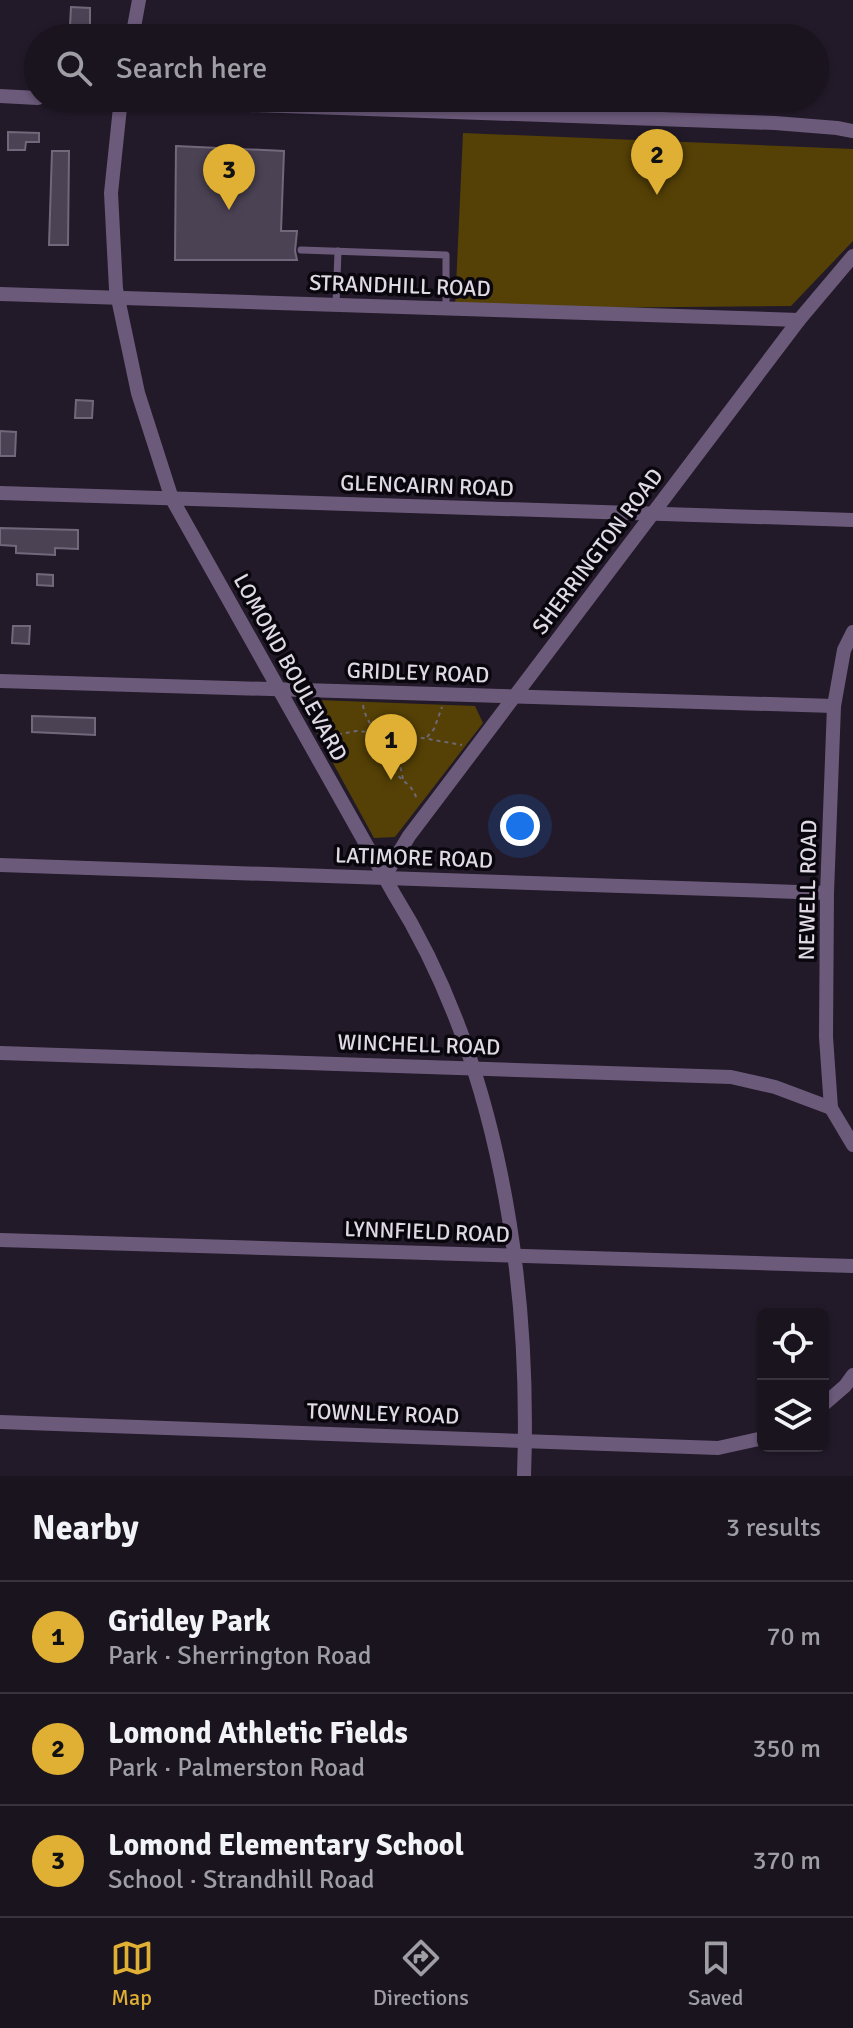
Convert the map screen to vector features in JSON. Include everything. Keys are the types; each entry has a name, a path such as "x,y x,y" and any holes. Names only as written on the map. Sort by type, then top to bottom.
{"street":[{"path":"135,24 139,0"},
{"path":"0,96 24,97"},
{"name":"LOMOND BOULEVARD","path":"120,112 111,193 118,298 138,393 172,499 418,933 445,991 496,1148 516,1256 524,1337 524,1476"},
{"path":"487,112 775,123 853,131"},
{"name":"SHERRINGTON ROAD","path":"384,877 409,836 799,320 853,256"},
{"name":"STRANDHILL ROAD","path":"0,294 799,320"},
{"name":"GLENCAIRN ROAD","path":"0,493 853,520"},
{"name":"NEWELL ROAD","path":"853,632 844,650 834,706 827,893 826,1037 831,1108 853,1145"},
{"name":"GRIDLEY ROAD","path":"0,681 834,706"},
{"name":"LATIMORE ROAD","path":"0,865 827,893"},
{"name":"WINCHELL ROAD","path":"0,1053 731,1077 775,1087 831,1108"},
{"name":"LYNNFIELD ROAD","path":"0,1240 853,1266"},
{"path":"829,1400 853,1375"},
{"name":"TOWNLEY ROAD","path":"0,1422 718,1448 757,1439"}],"lane":[{"path":"301,250 446,255 446,309"},
{"path":"336,305 338,251"}],"path":[{"path":"362,704 364,715 380,739 387,761 413,787 417,805"},
{"path":"427,738 443,706"},
{"path":"330,736 356,731 370,732 395,744 417,737 463,745"},
{"path":"404,780 400,765 409,741"}],"shaded area":[{"path":"463,133 853,149 853,241 791,306 455,309"},
{"path":"317,700 475,706 483,723 395,837 374,838 309,719"}],"building":[{"path":"71,7 90,8 90,24 70,24"},
{"path":"8,132 39,133 39,142 26,142 25,150 8,150"},
{"path":"176,146 284,151 281,231 297,231 297,260 175,260"},
{"path":"52,151 69,151 68,245 49,245"},
{"path":"76,400 93,401 92,418 75,418"},
{"path":"0,431 16,432 15,456 0,456"},
{"path":"0,528 78,530 78,549 55,548 55,555 16,553 16,546 0,545"},
{"path":"37,574 53,575 53,586 37,585"},
{"path":"13,626 30,626 29,644 12,643"},
{"path":"32,716 95,718 95,735 32,732"}],"place":[{"name":"Lomond Athletic Fields","path":"657,195"},
{"name":"Lomond Elementary School","path":"229,210"},
{"name":"Gridley Park","path":"391,780"}]}
